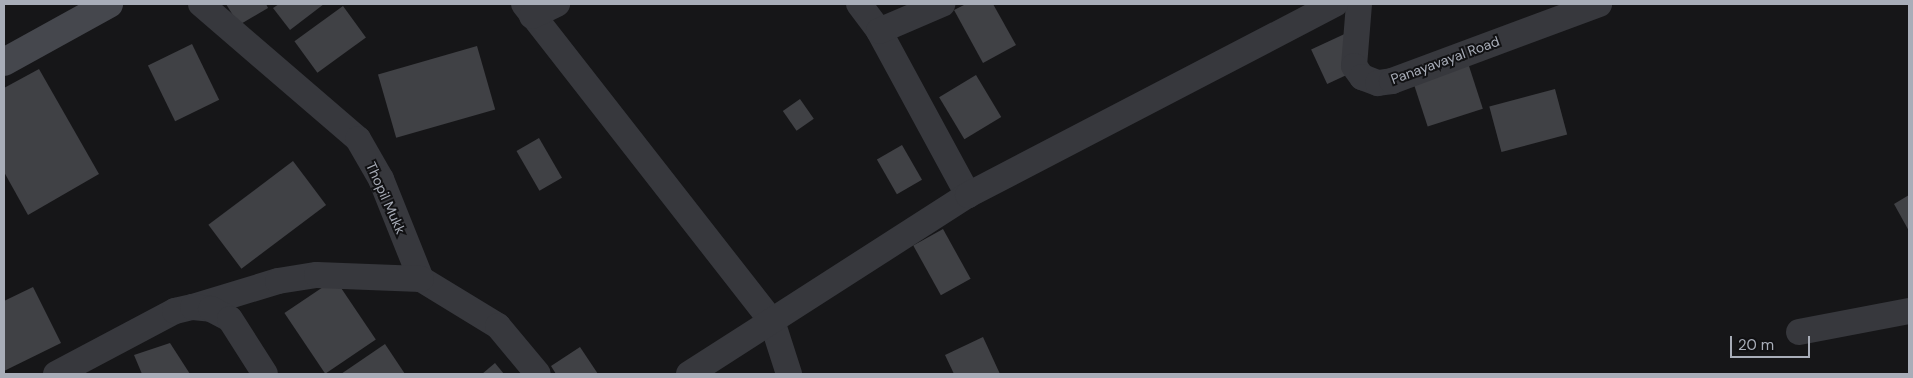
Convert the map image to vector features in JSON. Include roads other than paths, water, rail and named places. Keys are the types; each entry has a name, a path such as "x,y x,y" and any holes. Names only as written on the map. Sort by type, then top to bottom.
{"street":[{"path":"4,62 109,4"},
{"name":"Thopil Mukk","path":"201,4 358,139 381,179 421,280"},
{"path":"557,4 528,10 772,321 789,374"},
{"path":"859,4 879,31 968,195"},
{"path":"879,31 942,4"},
{"path":"689,374 968,195 1335,4"},
{"name":"Panayavayal Road","path":"1359,4 1354,66 1362,77 1378,83 1392,81 1599,4"},
{"path":"56,374 175,311 278,281 317,276 421,280 498,326 538,374"},
{"path":"193,307 211,309 230,320 265,374"},
{"path":"1799,332 1909,311"}]}
